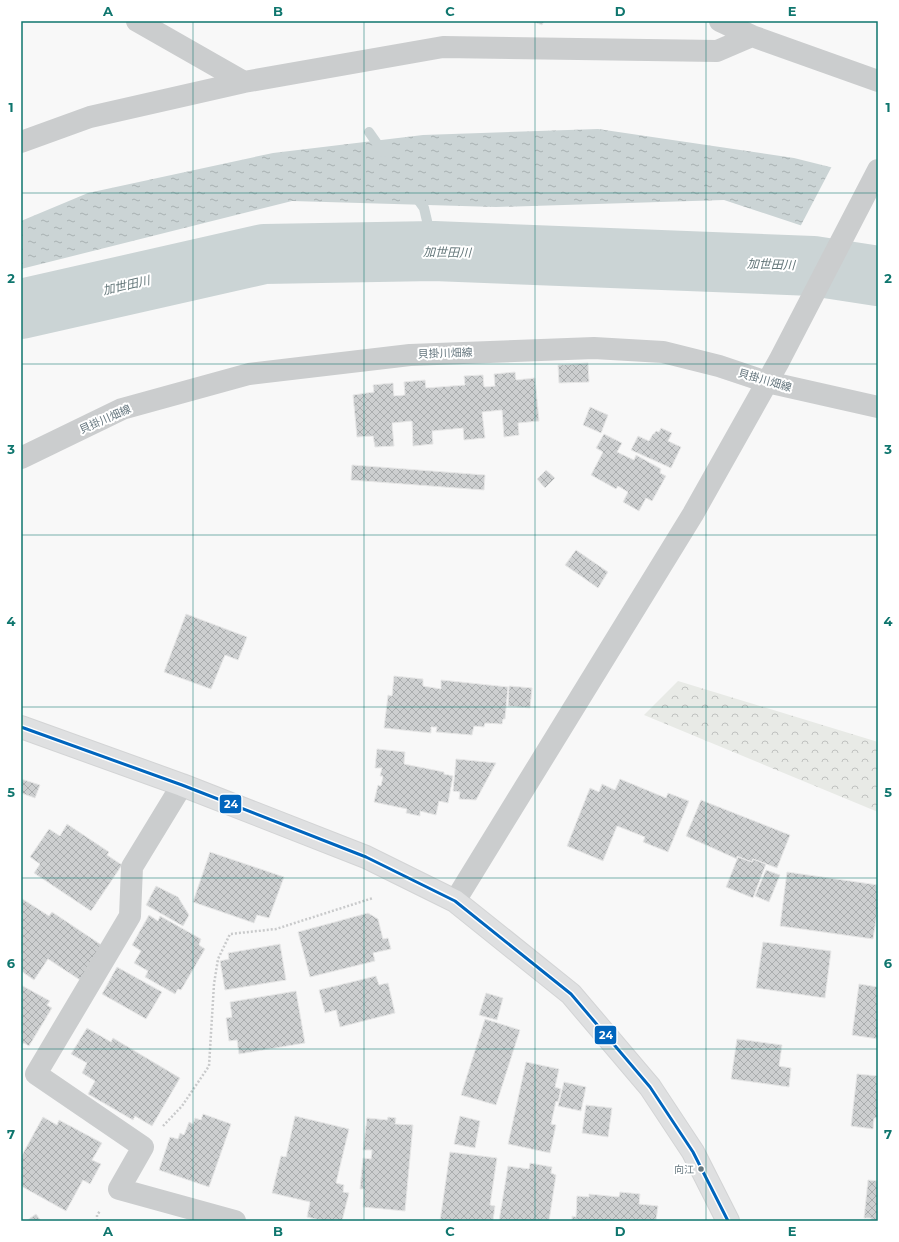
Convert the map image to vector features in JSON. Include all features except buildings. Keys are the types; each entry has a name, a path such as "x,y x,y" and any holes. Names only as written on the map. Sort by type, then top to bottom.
{"main road":[{"path":"21,727 182,785 366,857 455,901 571,994 650,1087 693,1152 728,1221"}],"street":[{"path":"137,21 244,82"},
{"path":"720,21 752,36 878,81"},
{"path":"21,142 90,117 244,82 443,47 717,51 752,36"},
{"path":"455,901 693,514 779,361 878,170"},
{"name":"貝掛川畑線","path":"21,458 122,410 249,374 410,355 594,348 663,352 719,366 767,382 878,407"},
{"path":"182,785 132,867 130,916 36,1074 143,1147 119,1189 235,1221"}],"path":[{"path":"143,1147 182,1106 210,1066 214,984 218,959 230,934 276,930 373,898"}],"green space":[{"path":"678,681 878,742 878,812 644,715"}],"water":[{"path":"598,129 794,158 878,179 878,251 724,200 496,207 292,201 21,269 21,221 88,193 273,153 423,135"}],"pier":[{"path":"832,166 878,177 878,253 800,227"}],"waterway":[{"path":"369,132 383,152"},
{"path":"414,194 424,208 434,251"},
{"name":"加世田川","path":"21,309 264,254 434,251 813,266 878,276"}],"transit line":[{"name":"24","path":"21,727 182,785 366,857 455,901 571,994 650,1087 693,1152 728,1221"}],"place":[{"name":"向江","path":"701,1169"}]}
